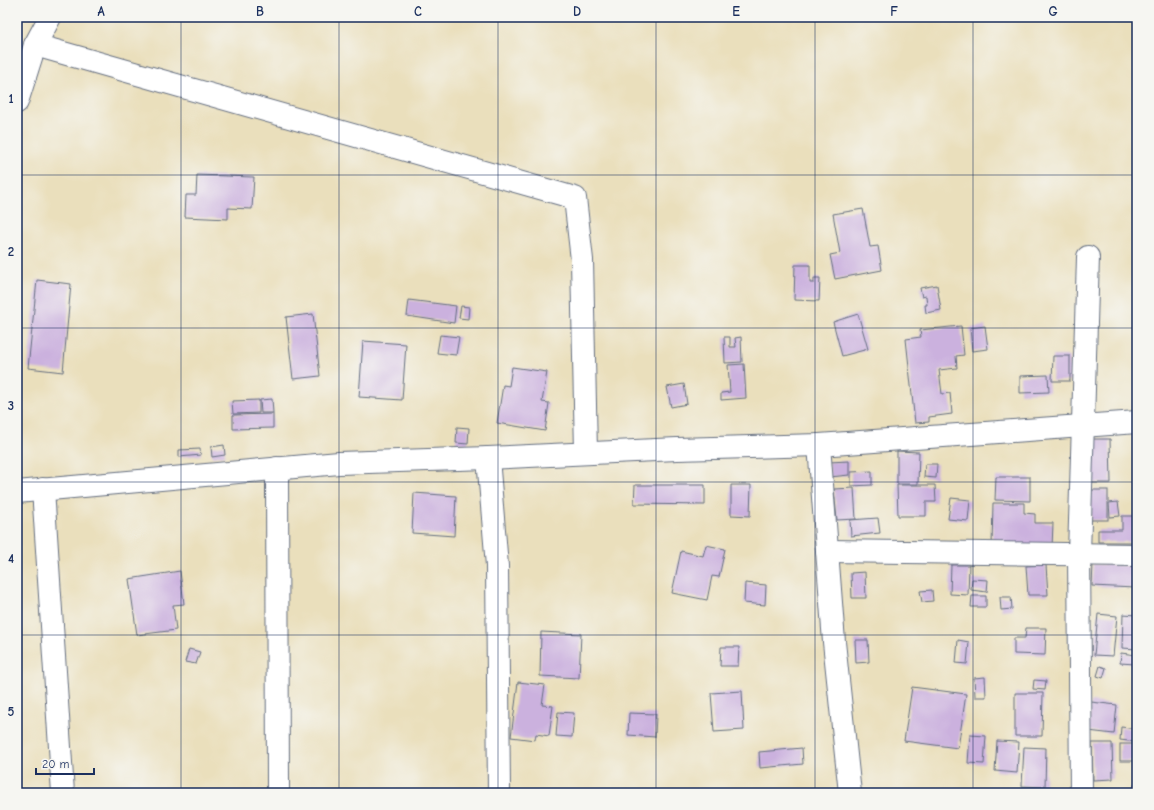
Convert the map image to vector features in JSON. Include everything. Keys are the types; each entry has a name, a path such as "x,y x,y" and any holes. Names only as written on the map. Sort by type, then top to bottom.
{"street":[{"path":"17,102 35,44 50,17"},
{"path":"35,44 575,198 582,260 586,453"},
{"path":"1081,793 1079,554 1088,256"},
{"path":"17,492 339,462 488,458 677,449 819,445 1137,422"},
{"path":"819,445 834,642 850,793"},
{"path":"488,458 497,566 499,793"},
{"path":"277,468 278,793"},
{"path":"43,489 63,793"},
{"path":"827,551 1137,555"}],"building":[{"path":"197,175 254,177 252,209 228,208 228,219 185,217 186,195 196,195"},
{"path":"863,209 870,247 878,246 882,270 835,279 830,255 840,253 833,214"},
{"path":"795,265 810,265 810,283 814,283 814,278 820,278 819,301 794,300"},
{"path":"37,280 71,284 63,372 28,368"},
{"path":"937,285 941,310 926,313 926,296 922,297 920,288"},
{"path":"409,300 456,306 454,323 407,316"},
{"path":"461,306 469,307 468,319 459,318"},
{"path":"313,314 320,376 293,379 286,317"},
{"path":"858,314 868,349 842,356 833,322"},
{"path":"961,326 964,355 956,356 957,368 939,370 942,394 950,393 952,414 929,417 929,422 915,423 906,339 921,337 920,330"},
{"path":"985,326 988,349 972,351 970,328"},
{"path":"440,335 459,337 456,355 437,353"},
{"path":"724,337 730,337 730,347 736,347 735,338 741,337 742,362 725,363"},
{"path":"363,341 406,344 402,400 359,397"},
{"path":"1053,356 1070,356 1070,381 1052,381"},
{"path":"744,364 746,398 721,400 721,393 730,392 728,365"},
{"path":"512,367 547,372 542,402 549,403 545,431 497,423 503,385 509,386"},
{"path":"1048,375 1049,392 1020,393 1020,376"},
{"path":"684,384 687,404 671,407 667,387"},
{"path":"272,399 273,413 261,413 260,400"},
{"path":"259,400 259,413 233,414 232,401"},
{"path":"273,414 273,428 233,429 233,415"},
{"path":"457,427 469,428 468,444 456,443"},
{"path":"1090,439 1110,439 1111,483 1090,483"},
{"path":"224,445 225,455 212,457 211,447"},
{"path":"200,449 201,455 179,457 179,450"},
{"path":"897,451 919,452 918,484 897,484"},
{"path":"849,461 849,475 830,477 829,462"},
{"path":"925,464 937,464 936,478 924,477"},
{"path":"872,471 872,485 851,486 851,472"},
{"path":"996,477 1030,477 1030,501 995,500"},
{"path":"635,485 705,485 705,505 634,504"},
{"path":"731,485 751,485 750,516 731,515"},
{"path":"897,485 935,485 936,502 926,502 926,516 898,516"},
{"path":"854,488 856,519 837,520 834,489"},
{"path":"1091,490 1108,490 1108,520 1091,520"},
{"path":"414,493 456,496 454,536 412,533"},
{"path":"951,498 970,500 968,521 948,519"},
{"path":"1118,502 1120,516 1110,517 1109,503"},
{"path":"993,503 1024,503 1024,513 1035,514 1035,523 1053,523 1052,547 992,546"},
{"path":"1122,516 1137,516 1137,542 1098,542 1098,530 1122,530"},
{"path":"878,518 880,533 851,536 850,520"},
{"path":"706,545 725,549 719,577 712,576 707,600 672,593 681,551 703,556"},
{"path":"1093,564 1136,566 1135,588 1092,586"},
{"path":"951,565 969,565 968,595 950,594"},
{"path":"1046,565 1048,595 1028,595 1026,566"},
{"path":"180,571 184,604 173,605 176,630 137,635 129,579"},
{"path":"865,572 866,598 852,598 851,573"},
{"path":"972,579 988,580 987,592 971,590"},
{"path":"745,583 766,585 765,605 744,603"},
{"path":"932,590 933,601 922,602 920,591"},
{"path":"972,596 986,596 986,607 971,607"},
{"path":"1000,597 1011,597 1012,609 1001,610"},
{"path":"1098,614 1117,616 1113,656 1094,655"},
{"path":"1123,614 1137,615 1137,649 1122,648"},
{"path":"1026,628 1046,628 1045,655 1014,654 1014,638 1025,638"},
{"path":"541,632 581,634 579,678 540,676"},
{"path":"855,640 868,640 869,662 856,663"},
{"path":"958,640 969,642 967,664 956,663"},
{"path":"721,647 739,647 738,666 720,666"},
{"path":"189,649 200,652 196,664 185,662"},
{"path":"1121,653 1136,655 1135,664 1120,663"},
{"path":"1100,666 1106,668 1103,678 1097,676"},
{"path":"985,677 986,697 975,697 974,678"},
{"path":"1034,680 1046,681 1045,690 1033,689"},
{"path":"518,682 545,685 542,705 553,706 549,736 536,734 535,740 511,737"},
{"path":"912,687 966,694 958,748 904,741"},
{"path":"742,691 744,730 714,732 711,693"},
{"path":"1015,693 1043,693 1042,736 1015,736"},
{"path":"1091,702 1117,705 1114,734 1088,731"},
{"path":"558,712 574,713 572,737 556,736"},
{"path":"629,713 656,714 655,737 628,735"},
{"path":"1121,727 1137,729 1136,742 1120,740"},
{"path":"970,735 986,736 984,764 968,763"},
{"path":"997,741 1019,742 1017,773 995,771"},
{"path":"1092,743 1112,743 1113,779 1093,780"},
{"path":"1120,744 1137,744 1137,761 1120,761"},
{"path":"1024,747 1046,748 1045,787 1022,786"},
{"path":"802,748 803,764 760,768 759,752"},
{"path":"1134,785 1137,785 1137,793 1134,793"}]}
